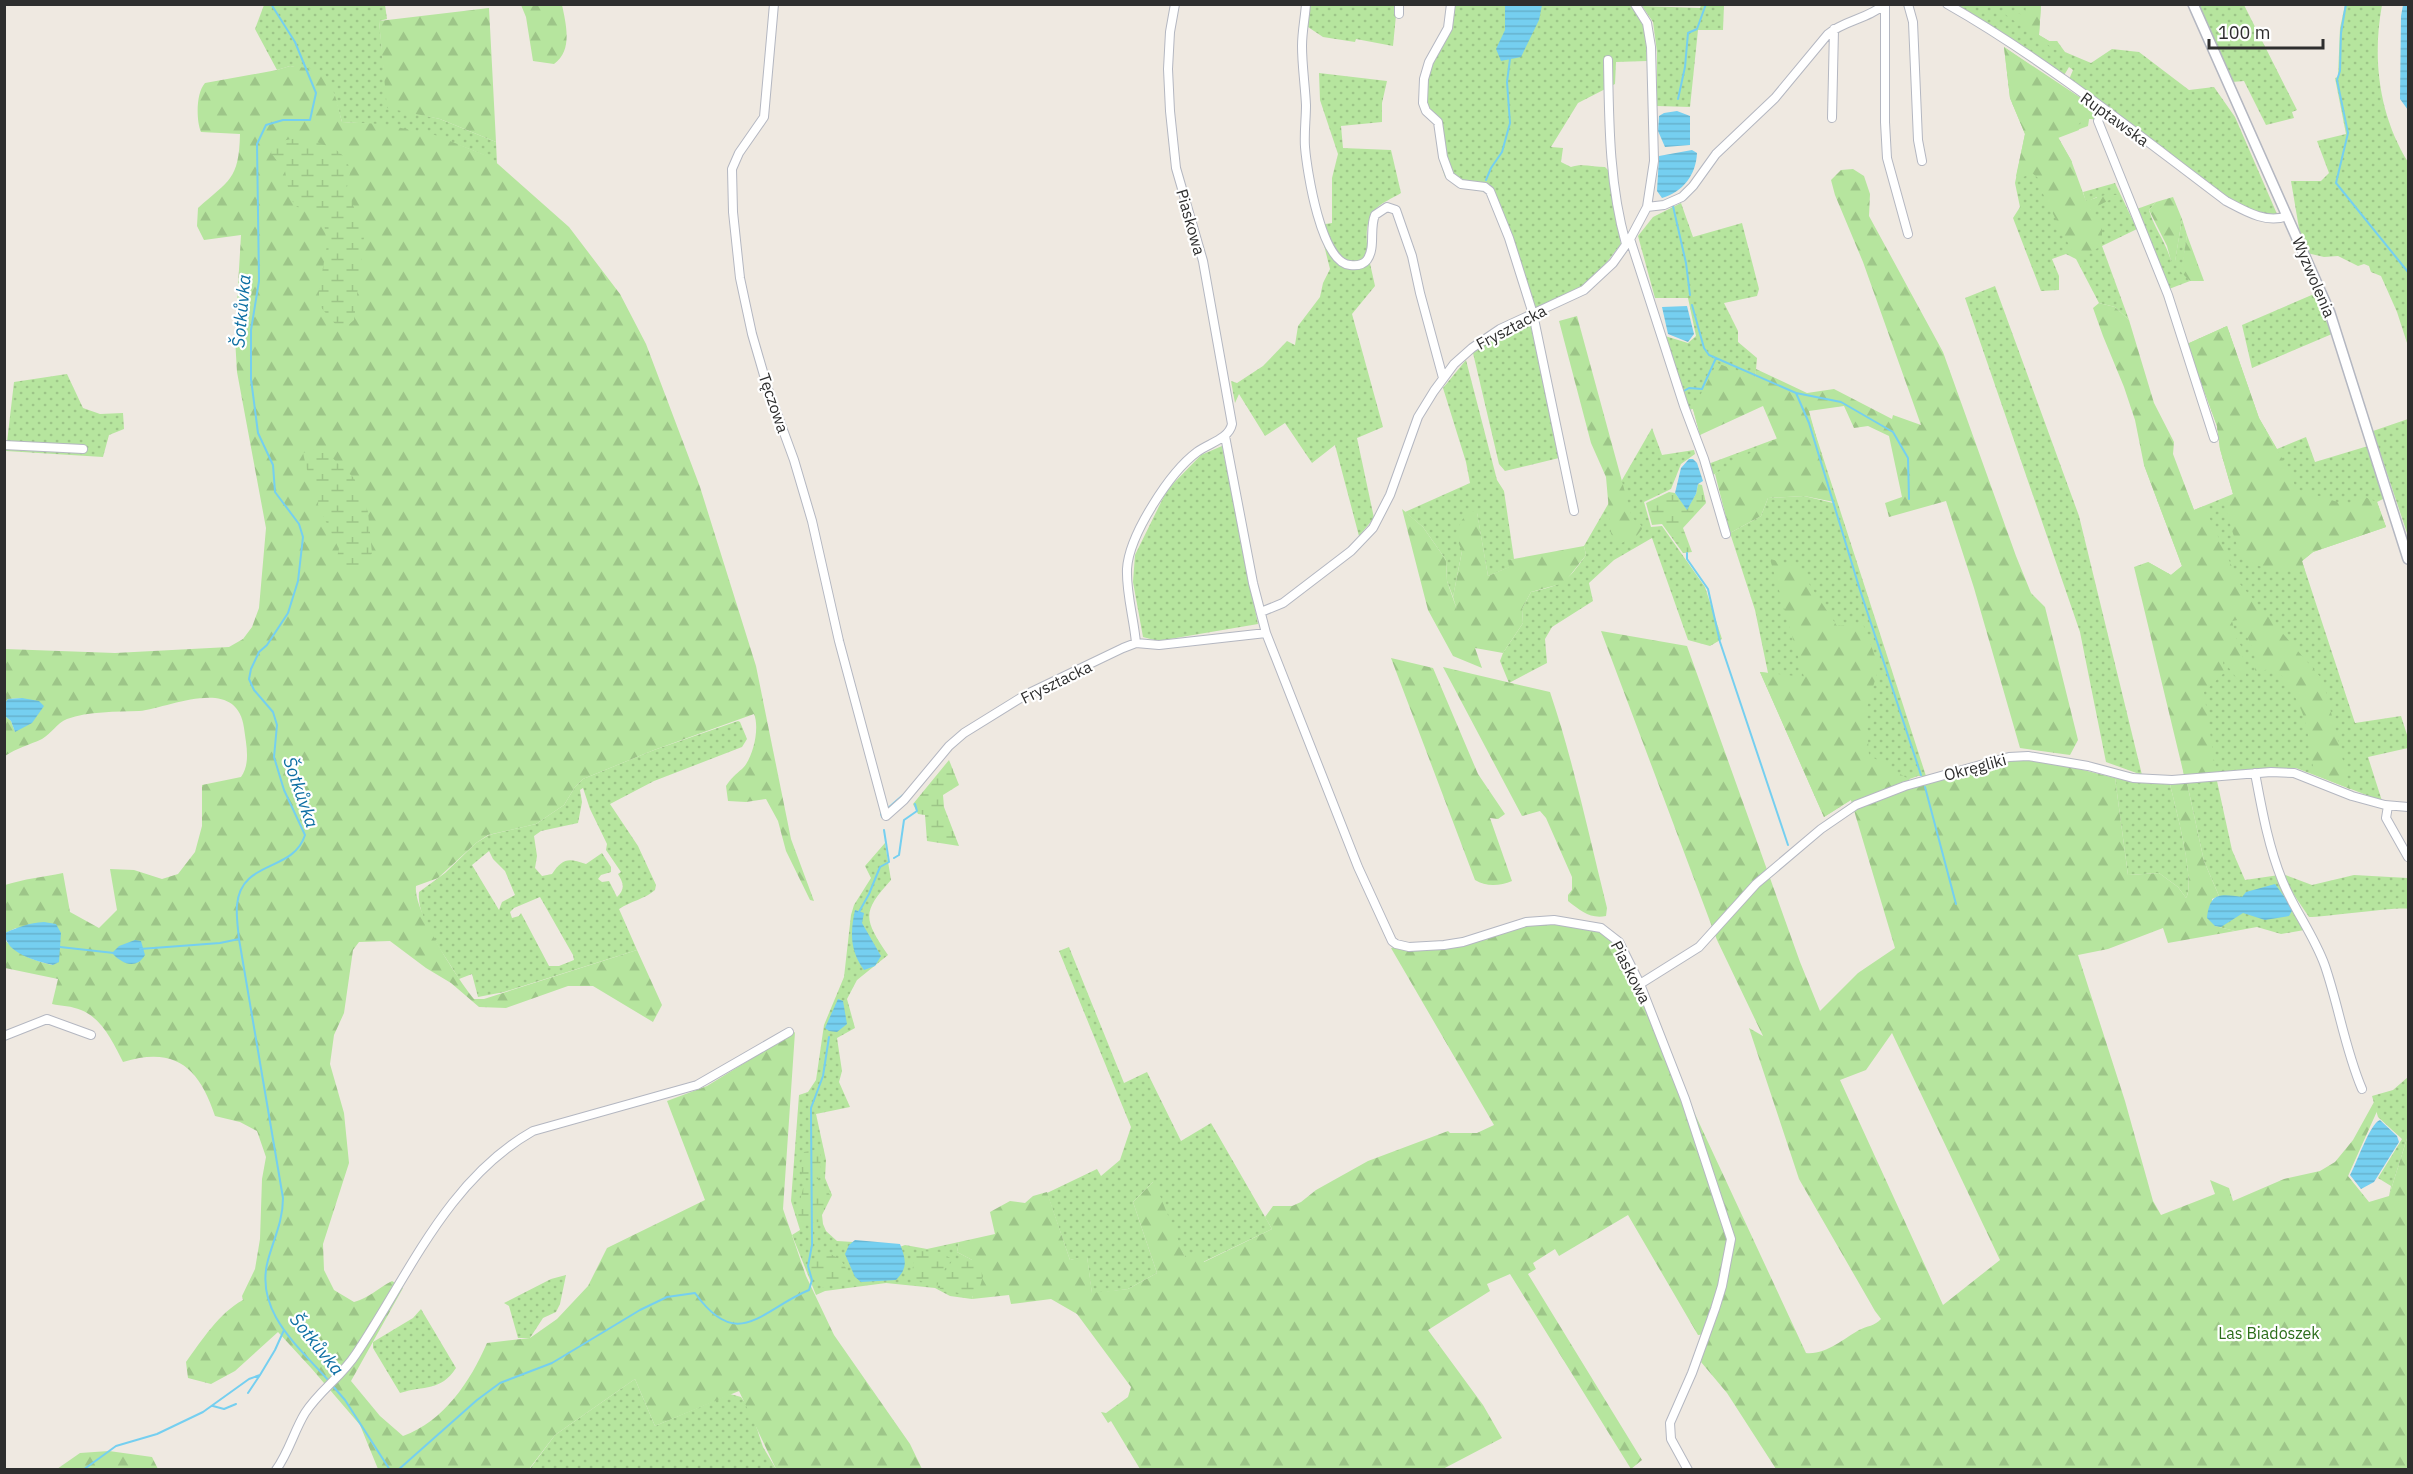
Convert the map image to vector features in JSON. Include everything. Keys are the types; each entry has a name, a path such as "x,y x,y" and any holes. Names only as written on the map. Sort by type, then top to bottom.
{"street":[{"name":"Tęczowa","path":"774,4 764,117 739,153 732,169 740,278 752,334 768,389 795,460 812,521 839,641 886,816"},
{"name":"Piaskowa","path":"1175,4 1169,41 1170,111 1176,168 1203,261 1232,418 1232,428 1226,436 1266,633 1358,867 1392,941 1409,947 1444,945 1463,942 1526,922 1554,920 1582,924 1601,928 1614,936 1640,984 1685,1099 1731,1239 1715,1309 1692,1373 1670,1423 1671,1438 1688,1470"},
{"path":"1306,4 1302,45 1306,106 1305,145 1327,242 1335,257 1346,265 1360,265 1370,252 1372,222 1378,211 1391,207 1399,213 1443,378"},
{"path":"1399,14 1400,4"},
{"path":"1451,4 1448,28 1429,62 1424,79 1423,103 1426,111 1438,122 1443,157 1450,176 1461,184 1485,187 1492,195 1533,314 1574,510"},
{"name":"Frysztacka","path":"1260,612 1283,603 1351,551 1373,528 1390,495 1418,417 1454,364 1472,348 1500,329 1584,290 1608,268 1628,241 1647,207 1654,161 1651,47 1647,23 1635,4"},
{"path":"1908,4 1913,22 1918,140 1922,161"},
{"name":"Ruptawska","path":"1947,4 2103,108 2226,201 2269,219 2278,220 2287,216"},
{"name":"Wyzwolenia","path":"2193,4 2331,313 2409,559"},
{"path":"1647,207 1664,205 1682,197 1693,186 1716,154 1775,98 1834,29 1867,17 1885,5"},
{"path":"1885,5 1887,158 1908,234"},
{"path":"1832,118 1834,29"},
{"path":"1608,60 1610,134 1618,204 1628,241 1704,459 1726,534"},
{"path":"2103,108 2098,121 2168,295 2214,438"},
{"path":"1136,643 1127,567 1138,535 1157,498 1178,468 1198,451 1226,436"},
{"path":"4,445 83,448"},
{"name":"Frysztacka","path":"886,816 904,800 942,754 964,733 1027,694 1136,643 1160,645 1266,633"},
{"name":"Okręgliki","path":"1640,984 1699,947 1756,884 1827,824 1856,805 1887,792 2018,756 2080,764 2133,778 2172,780 2279,771 2298,774 2352,796 2388,806 2409,807"},
{"path":"2255,773 2265,832 2282,879 2311,932 2325,966 2349,1059 2362,1089"},
{"path":"2388,806 2386,818 2409,857"},
{"path":"4,1036 47,1019 91,1035"},
{"path":"276,1470 302,1419 362,1345 421,1246 475,1176 521,1138 534,1131 697,1085 789,1032"}],"green space":[{"path":"264,5 385,5 387,19 379,21 388,107 440,119 496,142 497,164 482,154 449,141 374,124 342,122 334,94 299,68 290,66 277,70 255,29"},
{"path":"521,5 562,5 566,45 560,59 554,64 533,61 526,17"},
{"path":"1310,5 1397,5 1393,46 1356,39 1355,42 1323,37 1308,27"},
{"path":"1454,5 1631,5 1645,29 1647,61 1616,62 1615,84 1578,103 1551,147 1563,148 1561,162 1571,167 1579,165 1605,167 1608,170 1621,244 1588,283 1534,310 1487,192 1459,188 1445,177 1439,159 1434,124 1424,112 1420,99 1420,83 1437,49 1446,40 1451,30"},
{"path":"1701,5 1724,5 1723,30 1698,30 1690,107 1657,106 1657,52 1653,22 1642,6 1700,8"},
{"path":"1953,5 2041,5 2039,35 2049,41 2057,41 2065,52 2091,63 2112,49 2139,52 2189,90 2214,87 2235,117 2277,214 2269,216 2228,200 2068,82 2073,70 2069,67 2063,77"},
{"path":"2026,5 2041,5 2039,35 2049,41 2057,41 2060,47 2055,50 2006,15 2004,8 2025,16"},
{"path":"2197,5 2244,5 2297,110 2292,112 2294,118 2266,125 2244,81 2232,82"},
{"path":"2345,5 2382,5 2378,46 2380,86 2390,125 2408,162 2408,346 2397,312 2381,276 2371,272 2369,266 2364,264 2358,266 2338,256 2324,257 2303,252 2291,181 2321,181 2329,173 2317,141 2346,134 2335,78 2338,77 2340,28"},
{"path":"489,8 496,142 440,119 387,108 379,21"},
{"path":"2004,47 2091,107 2088,126 2058,137 2072,162 2042,192 2090,210 2097,197 2086,202 2083,192 2115,183 2137,229 2102,246 2129,320 2115,307 2099,303 2076,259 2066,254 2052,259 2059,276 2059,290 2041,291 2013,218 2020,207 2015,183 2025,134 2010,98"},
{"path":"2004,47 2099,110 2096,120 2084,120 2078,125 2079,130 2058,138 2071,160 2086,201 2105,195 2119,195 2090,210 2102,221 2102,246 2076,259 2042,192 2038,178 2032,173 2019,179 2016,176 2025,134 2010,98"},
{"path":"290,66 316,69 324,73 334,93 342,122 382,124 435,135 490,157 569,227 620,294 646,344 700,487 756,666 791,839 814,901 810,900 786,851 778,821 766,799 746,802 728,801 726,786 746,764 752,751 756,735 754,714 654,750 583,779 564,805 536,824 488,835 438,878 416,886 417,897 429,927 448,961 474,999 484,999 637,950 662,1005 653,1022 593,986 568,986 506,1008 479,1007 451,983 426,968 390,941 359,942 353,950 344,1013 334,1035 330,1064 344,1113 349,1163 323,1244 324,1270 334,1290 354,1302 392,1281 403,1288 351,1381 380,1416 403,1436 431,1421 464,1386 487,1343 530,1338 557,1319 588,1286 607,1248 705,1200 667,1101 707,1086 795,1032 783,1209 806,1276 834,1335 910,1444 922,1469 776,1469 739,1391 655,1426 635,1379 555,1435 529,1469 378,1469 360,1425 278,1332 235,1371 211,1384 188,1378 186,1362 226,1312 243,1300 242,1296 255,1269 260,1239 262,1179 266,1157 257,1131 240,1122 215,1116 201,1085 183,1065 171,1059 157,1057 123,1062 116,1047 95,1019 78,1009 52,1004 58,979 5,968 4,939 14,949 32,959 52,965 58,962 16,928 5,933 5,885 63,873 70,912 99,928 117,910 110,869 134,870 162,879 178,874 195,852 202,826 202,785 241,777 247,760 244,728 239,712 229,702 216,698 200,698 139,711 103,712 75,716 63,721 42,739 5,756 5,716 11,721 15,732 22,698 8,699 5,703 5,649 115,653 229,647 243,639 252,627 259,608 266,528 237,372 235,338 241,235 204,240 197,226 198,208 225,184 234,170 240,134 201,132 198,107 200,93 205,83"},
{"path":"1319,73 1387,81 1382,103 1382,122 1341,126 1343,148 1391,150 1401,193 1374,211 1370,219 1367,228 1367,248 1375,286 1352,314 1383,427 1357,438 1374,518 1359,536 1335,445 1312,463 1285,423 1265,436 1239,394 1235,403 1231,381 1237,383 1263,366 1287,341 1295,345 1298,326 1320,297 1323,283 1330,269 1319,225 1332,223 1332,178 1338,154 1320,100"},
{"path":"306,138 335,149 347,159 350,173 347,187 364,237 354,320 346,327 336,325 319,305 319,290 327,245 324,222 310,210 297,207 290,198 285,171 271,153 281,142"},
{"path":"1853,169 1864,176 1870,194 1869,216 1943,352 2016,556 2031,593 2045,607 2078,740 2070,755 2020,748 1974,588 1946,501 1889,517 1885,503 1902,497 1889,436 1868,426 1854,428 1844,406 1809,411 1834,502 1804,496 1768,498 1761,516 1730,533 1715,474 1777,439 1763,406 1700,435 1693,409 1717,363 1755,378 1756,369 1807,393 1834,389 1892,419 1893,415 1921,425 1831,180 1841,170"},
{"path":"2173,197 2182,219 2175,262 2171,261 2167,246 2149,210 2156,202"},
{"path":"2156,202 2149,210 2171,261 2175,261 2182,219 2187,235 2182,271 2190,281 2169,289 2137,209"},
{"path":"1681,203 1693,237 1742,223 1759,289 1757,296 1724,303 1738,331 1738,342 1757,358 1755,381 1700,435 1693,409 1688,410 1665,336 1688,343 1696,336 1688,298 1655,298 1638,236 1653,217"},
{"path":"2187,235 2204,281 2190,281 2181,272"},
{"path":"1995,286 2079,516 2142,775 2106,762 2080,632 1965,298"},
{"path":"2314,294 2332,334 2252,368 2242,325"},
{"path":"2099,303 2115,307 2129,320 2154,403 2174,442 2173,454 2194,510 2204,506 2240,584 2323,680 2350,789 2316,775 2306,724 2295,697 2287,682 2276,671 2255,671 2253,651 2238,620 2232,621 2236,638 2241,646 2246,676 2238,680 2223,660 2224,673 2204,692 2216,773 2184,775 2134,567 2148,562 2171,575 2182,566 2144,465 2135,420 2124,387 2093,308"},
{"path":"1577,316 1632,518 1641,525 1642,529 1635,538 1621,543 1611,534 1606,477 1591,443 1559,321"},
{"path":"1530,322 1559,458 1505,471 1499,464 1473,353 1499,335"},
{"path":"2227,326 2259,418 2277,449 2306,437 2315,462 2368,446 2385,498 2377,502 2386,527 2313,552 2302,561 2355,723 2401,716 2408,738 2408,748 2368,757 2382,801 2296,768 2184,775 2148,562 2171,575 2182,566 2144,465 2172,454 2194,510 2233,494 2220,449 2217,426 2187,344"},
{"path":"2227,326 2259,418 2291,474 2296,489 2347,505 2365,497 2377,502 2386,527 2313,552 2302,561 2305,571 2271,569 2255,564 2242,554 2234,536 2224,504 2233,494 2220,449 2217,426 2187,344"},
{"path":"1466,360 1497,480 1504,491 1514,559 1509,560 1510,567 1488,576 1477,513 1462,551 1453,597 1447,581 1446,560 1423,527 1405,512 1470,483 1466,462 1443,388"},
{"path":"67,374 83,408 100,414 123,413 124,429 109,435 103,457 6,451 14,382"},
{"path":"1808,411 1926,776 1918,776 1851,800 1824,817 1760,672 1768,673 1755,610 1730,533 1761,516 1768,498 1804,496 1833,503"},
{"path":"2408,419 2408,536 2373,431"},
{"path":"1652,428 1662,455 1694,450 1695,454 1681,464 1671,489 1644,502 1651,527 1662,526 1705,587 1722,639 1710,646 1688,640 1652,538 1614,560 1589,583 1593,601 1552,627 1545,639 1547,663 1509,683 1500,661 1523,623 1522,609 1531,592 1550,587 1569,577 1586,555 1584,546"},
{"path":"1783,438 1713,475 1708,464"},
{"path":"1222,446 1258,624 1158,641 1143,637 1133,582 1135,555 1167,490 1201,455"},
{"path":"316,449 327,453 354,478 368,512 372,553 360,574 347,571 337,557 339,549 318,505 319,492 307,470 303,453"},
{"path":"1698,484 1702,485 1706,503 1683,528 1692,552 1683,553 1662,524 1652,525 1646,503 1669,492 1675,493 1687,509 1696,494"},
{"path":"1402,509 1423,527 1446,560 1447,581 1457,610 1453,597 1462,551 1455,535 1462,520 1470,511 1477,512 1488,576 1509,567 1508,560 1584,546 1586,555 1564,583 1531,592 1522,609 1523,623 1503,653 1475,648 1482,668 1453,656 1428,610"},
{"name":"Las Biadoszek","path":"1770,559 1798,567 1837,626 1863,624 1879,667 1866,710 1869,755 1920,786 2028,756 2115,778 2128,875 2159,873 2178,887 2186,898 2187,861 2170,784 2187,783 2204,861 2219,896 2212,899 2215,926 2235,931 2168,943 2163,928 2108,949 2078,955 2125,1101 2153,1201 2161,1215 2215,1194 2210,1180 2229,1188 2233,1201 2284,1179 2320,1171 2335,1162 2353,1140 2374,1102 2378,1109 2348,1176 2369,1202 2389,1196 2408,1135 2408,1469 1776,1469 1727,1393 1701,1362 1709,1334 1698,1335 1628,1215 1559,1256 1555,1249 1533,1263 1536,1269 1528,1274 1642,1460 1631,1469 1510,1274 1487,1284 1490,1291 1428,1330 1483,1405 1502,1438 1441,1470 1140,1469 1111,1421 1108,1423 1101,1412 1106,1413 1128,1397 1131,1387 1077,1314 1051,1299 1011,1304 1009,1295 972,1299 975,1282 974,1261 957,1252 959,1242 995,1234 990,1212 1010,1201 1025,1203 1033,1196 1047,1192 1070,1260 1087,1256 1092,1293 1128,1289 1157,1273 1133,1202 1154,1181 1185,1257 1198,1250 1204,1262 1272,1229 1265,1217 1273,1206 1292,1206 1301,1202 1316,1190 1368,1161 1448,1131 1450,1133 1477,1133 1494,1125 1391,948 1483,936 1526,922 1574,922 1608,932 1625,954 1635,985 1806,1353 1820,1352 1859,1330 1874,1325 1881,1319 1799,1179 1749,1028 1763,1036 1717,940 1601,631 1687,646 1800,962 1820,1011 1858,973 1895,948 1850,797 1849,801 1824,817 1760,672 1804,677","holes":["1892,1033 2000,1260 1943,1305 1840,1080 1866,1070"]},
{"path":"1391,658 1433,668 1478,774 1505,814 1498,819 1490,818 1512,881 1493,885 1475,880"},
{"path":"1443,667 1550,692 1581,800 1607,908 1606,916 1590,915 1568,901 1568,895 1572,890 1572,877 1546,818 1540,811 1522,816"},
{"path":"738,721 747,739 742,747 654,781 610,804 638,846 656,885 655,890 651,893 619,909 637,950 504,992 478,997 472,974 459,979 433,937 422,914 419,892 445,873 476,843 489,835 536,824 564,805 583,779 654,750","holes":["583,788 590,809 607,844 606,850 621,872 618,874 622,889 617,897 609,881 602,882 598,879 601,875 611,872 611,867 602,853 586,864 570,860 563,862 552,874 542,876 535,868 537,856 534,836 541,831 578,823 582,802 580,790","489,851 493,859 505,871 515,895 502,902 499,910 472,865","540,897 574,960 559,966 549,966 521,913 512,918 510,912"]},
{"path":"949,760 959,785 943,795 944,807 959,846 927,841 925,815 918,814 913,804"},
{"path":"2115,778 2170,784 2187,860 2186,898 2178,887 2159,873 2128,875"},
{"path":"2217,781 2232,850 2245,880 2279,875 2310,929 2281,934 2257,927 2235,931 2215,926 2219,896 2204,861 2187,783"},
{"path":"885,843 891,880 874,901 869,916 874,933 888,955 857,980 847,999 855,1028 837,1038 842,1071 839,1082 850,1107 816,1114 826,1160 825,1178 832,1195 822,1215 823,1224 826,1231 837,1241 870,1243 891,1250 905,1245 927,1249 959,1242 957,1252 974,1261 975,1282 972,1299 950,1296 935,1288 886,1283 825,1291 816,1295 792,1235 800,1230 791,1201 799,1095 808,1092 816,1080 824,1025 844,977 851,915 854,905 871,878 865,866"},
{"path":"2283,874 2312,885 2354,875 2408,878 2408,909 2309,917 2286,883"},
{"path":"1069,947 1124,1083 1147,1072 1181,1141 1211,1123 1272,1229 1203,1262 1185,1258 1153,1182 1133,1202 1157,1273 1128,1289 1092,1294 1087,1257 1070,1260 1047,1193 1097,1169 1101,1176 1120,1160 1131,1127 1059,951"},
{"path":"2408,1077 2408,1135 2389,1196 2391,1186 2378,1178 2402,1139 2378,1117 2372,1096 2393,1090"},
{"path":"820,1149 821,1176 818,1179 802,1178 801,1163 804,1152"},
{"path":"804,1185 826,1188 830,1195 824,1206 820,1222 799,1223 798,1208"},
{"path":"918,1251 941,1252 950,1258 937,1286 911,1278"},
{"path":"828,1253 842,1262 850,1278 823,1288 814,1277 810,1265 819,1255"},
{"path":"953,1259 976,1260 983,1276 977,1297 940,1289 941,1279"},
{"path":"566,1275 556,1312 543,1318 530,1338 518,1338 509,1306 504,1303 551,1279"},
{"path":"421,1309 456,1368 450,1376 438,1384 400,1393 373,1348 373,1342 413,1318"},
{"path":"635,1379 655,1426 730,1394 741,1397 751,1411 763,1447 776,1469 529,1470 555,1435"},
{"path":"109,1451 152,1457 158,1469 57,1469 80,1453"}],"water":[{"path":"1505,5 1542,5 1539,20 1521,57 1501,61 1496,49 1505,30"},
{"path":"2403,5 2408,5 2408,110 2400,99"},
{"path":"1677,111 1690,116 1690,145 1665,147 1658,131 1659,116"},
{"path":"1692,150 1697,153 1696,161 1687,182 1676,192 1662,198 1657,191 1659,156"},
{"path":"1687,306 1694,334 1688,342 1668,334 1662,307"},
{"path":"1689,459 1697,463 1703,481 1698,484 1696,494 1687,510 1675,493 1681,468"},
{"path":"22,698 39,701 44,706 32,723 15,732 11,721 5,716 5,703 8,699"},
{"path":"2275,884 2293,909 2289,916 2265,920 2243,913 2221,927 2215,926 2207,918 2211,903 2217,897 2228,895 2242,897 2246,892"},
{"path":"855,910 864,913 862,923 881,956 875,966 864,970 856,956 852,942"},
{"path":"33,923 56,924 61,933 59,962 53,965 23,955 10,946 6,940 5,933"},
{"path":"135,940 141,941 145,955 137,963 124,962 112,953 119,946"},
{"path":"838,999 843,1001 847,1024 837,1032 829,1031 825,1028"},
{"path":"2380,1120 2397,1136 2399,1142 2374,1182 2361,1189 2350,1175 2372,1128"},
{"path":"855,1240 900,1244 905,1264 903,1272 896,1280 861,1282 855,1277 845,1254 849,1245"}],"waterway":[{"name":"Šotkůvka","path":"271,4 295,42 316,93 310,120 283,120 266,125 257,144 259,281 251,330 251,379 258,433 273,465 275,492 299,524 303,537 298,581 288,613 267,645 259,652 249,679 254,690 273,712 277,725 274,757 284,790 305,835 299,847 290,856 248,880 241,890 237,905 237,918 283,1198 280,1222 265,1278 267,1296 273,1311 292,1341 329,1381"},
{"path":"1678,99 1685,67 1688,33 1697,29 1706,4"},
{"path":"2346,4 2341,33 2340,71 2337,80 2348,133 2336,183 2408,272"},
{"path":"1486,180 1502,152 1510,123 1507,82 1510,59"},
{"path":"1673,206 1686,263 1690,295"},
{"path":"1692,305 1704,348 1709,355 1796,393 1841,402 1893,432 1908,458 1909,499"},
{"path":"1682,392 1689,388 1702,389 1716,358"},
{"path":"1796,393 1809,423 1860,590 1921,775"},
{"path":"1687,553 1687,559 1708,589 1720,642 1788,845"},
{"path":"1925,787 1956,904"},
{"path":"887,809 903,795"},
{"path":"894,858 899,855 904,820 917,811 915,804"},
{"path":"859,912 880,867 889,862 884,830"},
{"path":"140,949 220,943 239,939"},
{"path":"60,947 114,953"},
{"path":"398,1470 477,1400 500,1383 552,1363 640,1310 667,1297 695,1293 710,1311 724,1321 737,1324 750,1322 763,1316 809,1290 812,1280 808,1266 812,1245 811,1108 823,1076 829,1037"},
{"path":"83,1470 116,1446 157,1434 203,1412 249,1379 260,1375 284,1330"},
{"path":"248,1393 260,1375"},
{"name":"Šotkůvka","path":"332,1385 345,1400 390,1470"},
{"path":"213,1406 224,1409 236,1404"}]}
